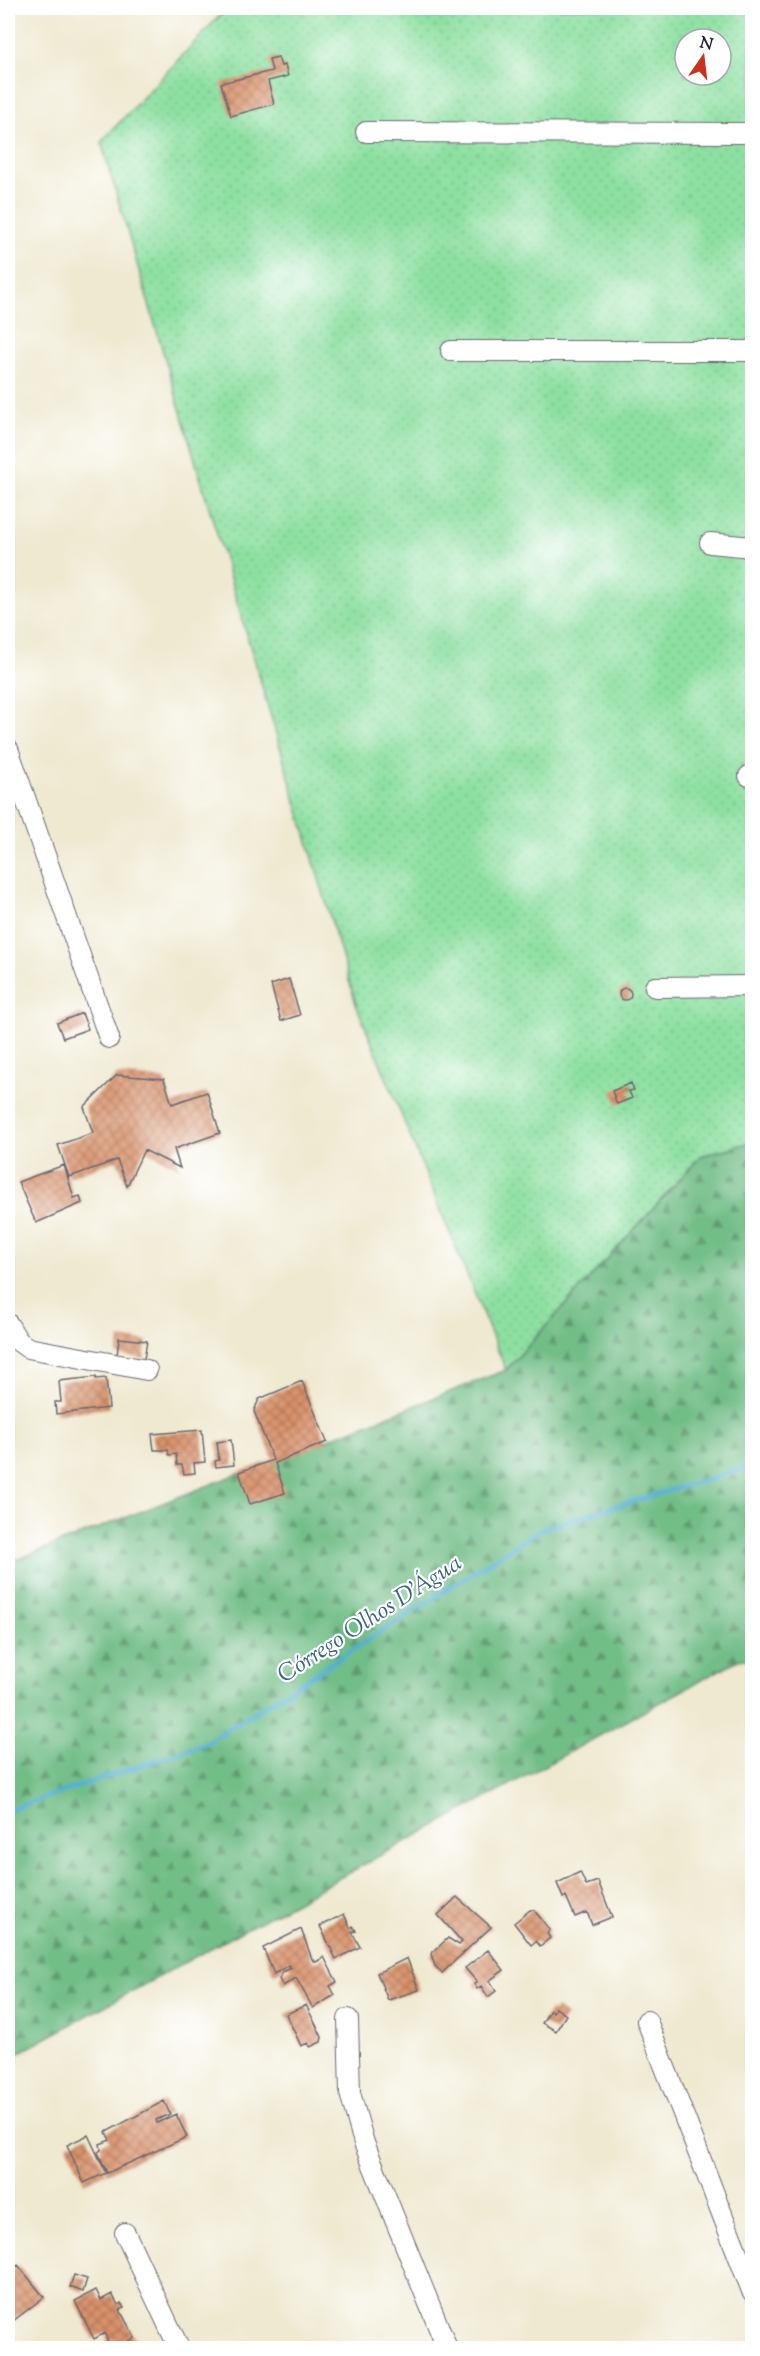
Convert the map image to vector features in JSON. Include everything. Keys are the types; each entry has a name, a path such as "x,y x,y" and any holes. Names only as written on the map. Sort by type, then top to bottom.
{"street":[{"path":"366,132 753,133"},
{"path":"451,351 753,351"},
{"path":"710,543 753,547"},
{"path":"8,749 110,1038"},
{"path":"655,987 753,986"},
{"path":"8,1324 18,1341 28,1348 147,1370"},
{"path":"348,2019 350,2093 364,2143 447,2349"},
{"path":"647,2021 753,2291"},
{"path":"125,2233 179,2349"}],"green space":[{"path":"227,8 752,8 752,1142 701,1156 506,1370 356,1004 101,142"},
{"path":"752,1142 752,1658 738,1660 8,2059 8,1563 506,1370 701,1156"}],"building":[{"path":"278,57 281,66 285,65 288,76 268,81 274,104 231,116 221,83 272,71 269,59"},
{"path":"289,979 300,1015 281,1021 271,985"},
{"path":"625,988 631,994 625,1000 619,994"},
{"path":"82,1013 88,1029 63,1038 57,1023"},
{"path":"117,1075 164,1079 172,1104 207,1092 220,1133 174,1149 180,1168 144,1150 127,1186 117,1160 69,1177 58,1145 93,1133 84,1107"},
{"path":"631,1083 634,1090 629,1091 632,1098 617,1104 612,1091"},
{"path":"64,1165 74,1198 80,1196 82,1203 36,1223 18,1182"},
{"path":"119,1338 147,1341 144,1359 117,1355"},
{"path":"96,1377 96,1379 106,1378 109,1408 56,1414 55,1402 61,1402 59,1381"},
{"path":"302,1381 327,1442 275,1463 285,1493 250,1504 239,1472 273,1460 254,1411 259,1399"},
{"path":"202,1430 205,1462 194,1463 195,1473 184,1474 182,1465 177,1465 176,1454 169,1455 168,1450 154,1450 152,1434"},
{"path":"231,1440 234,1465 216,1467 215,1461 219,1460 217,1442"},
{"path":"580,1872 586,1885 598,1881 612,1917 592,1925 587,1912 575,1917 566,1896 563,1898 557,1883"},
{"path":"457,1897 491,1927 442,1973 435,1966 431,1954 448,1938 459,1945 462,1942 438,1915"},
{"path":"530,1910 534,1910 550,1930 547,1933 550,1938 540,1946 536,1941 531,1945 514,1923"},
{"path":"344,1914 350,1928 353,1926 356,1931 352,1932 360,1947 336,1959 320,1926"},
{"path":"301,1929 312,1959 316,1962 324,1957 337,1982 330,1986 335,1995 313,2008 296,1978 283,1986 279,1979 283,1972 291,1968 289,1965 274,1974 263,1948"},
{"path":"488,1950 504,1970 489,1981 496,1991 488,1997 481,1986 477,1989 474,1984 477,1982 465,1968"},
{"path":"407,1958 419,1990 388,2000 377,1973"},
{"path":"306,2005 322,2037 321,2042 310,2047 308,2043 301,2046 286,2014"},
{"path":"556,2008 566,2015 556,2031 542,2023 550,2010 553,2012"},
{"path":"164,2101 170,2114 156,2120 157,2123 176,2114 187,2137 107,2173 98,2152 101,2150 100,2144 110,2140 106,2132"},
{"path":"88,2135 106,2173 84,2183 67,2145"},
{"path":"18,2265 44,2297 8,2325 8,2273"},
{"path":"74,2275 87,2279 83,2292 70,2287"},
{"path":"96,2290 101,2300 112,2294 118,2305 121,2303 124,2308 120,2310 135,2338 115,2348 108,2343 105,2333 94,2339 75,2301"}],"waterway":[{"name":"Córrego Olhos D'Água","path":"8,1810 205,1744 543,1528 752,1466"}]}
